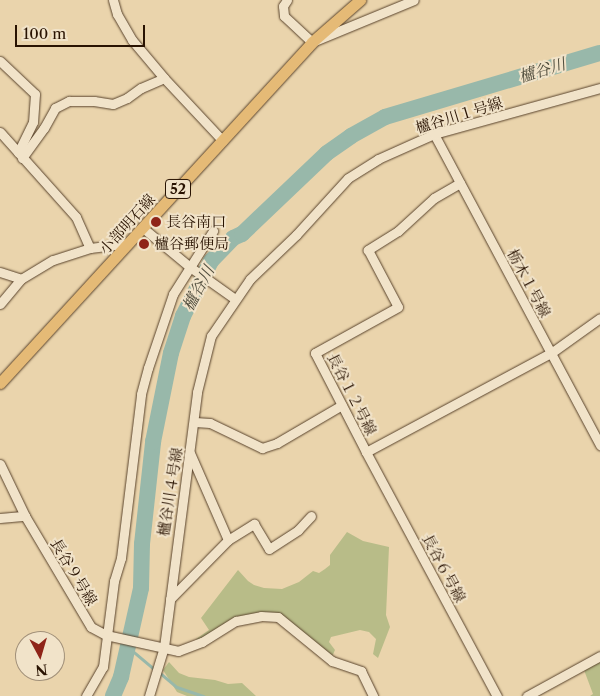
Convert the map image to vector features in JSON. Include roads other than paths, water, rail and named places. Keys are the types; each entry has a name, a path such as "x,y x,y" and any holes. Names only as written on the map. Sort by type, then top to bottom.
{"main road":[{"name":"小部明石線","path":"0,383 312,42 360,0"}],"street":[{"path":"113,0 117,14 132,40 164,78 223,141"},
{"path":"287,0 283,6 284,16 312,42 414,0"},
{"path":"0,60 34,94 33,122 20,155"},
{"path":"20,155 40,134 55,108 69,101 94,100 113,104 127,98 140,88 164,78"},
{"name":"櫨谷川１号線","path":"235,299 250,279 296,235 348,178 378,159 434,134 600,88"},
{"path":"0,132 76,217 90,248"},
{"name":"栃木１号線","path":"434,134 600,445"},
{"name":"長谷１２号線","path":"460,183 434,198 398,231 368,250 398,307 315,353 366,452 551,353 600,318"},
{"path":"143,228 190,267 235,299"},
{"path":"86,696 103,667 114,581 121,558 141,394 173,294 213,231"},
{"path":"0,304 21,279 53,260 90,248 129,244"},
{"path":"0,272 21,279"},
{"name":"櫨谷川４号線","path":"149,696 164,647 195,422 197,392 211,336 235,299"},
{"path":"195,422 210,423 262,448 277,443 342,405"},
{"name":"長谷６号線","path":"366,452 498,696"},
{"path":"190,453 228,540"},
{"name":"長谷９号線","path":"0,464 25,516 91,627 106,635 178,651 202,642 236,621 261,616 278,617 332,661 361,671 373,696"},
{"path":"0,518 25,516"},
{"path":"170,599 228,540 254,524 270,549 298,530 311,516"},
{"path":"527,696 600,656"}],"waterway":[{"name":"櫨谷川","path":"113,696 121,677 141,588 142,544 153,442 171,353 183,316 211,261 233,238 242,234 327,153 351,136 385,117 600,53"},
{"path":"128,647 154,669"},
{"path":"159,672 177,687 203,696"}],"place":[{"name":"長谷南口","path":"156,222"},
{"name":"櫨谷郵便局","path":"144,244"}]}
